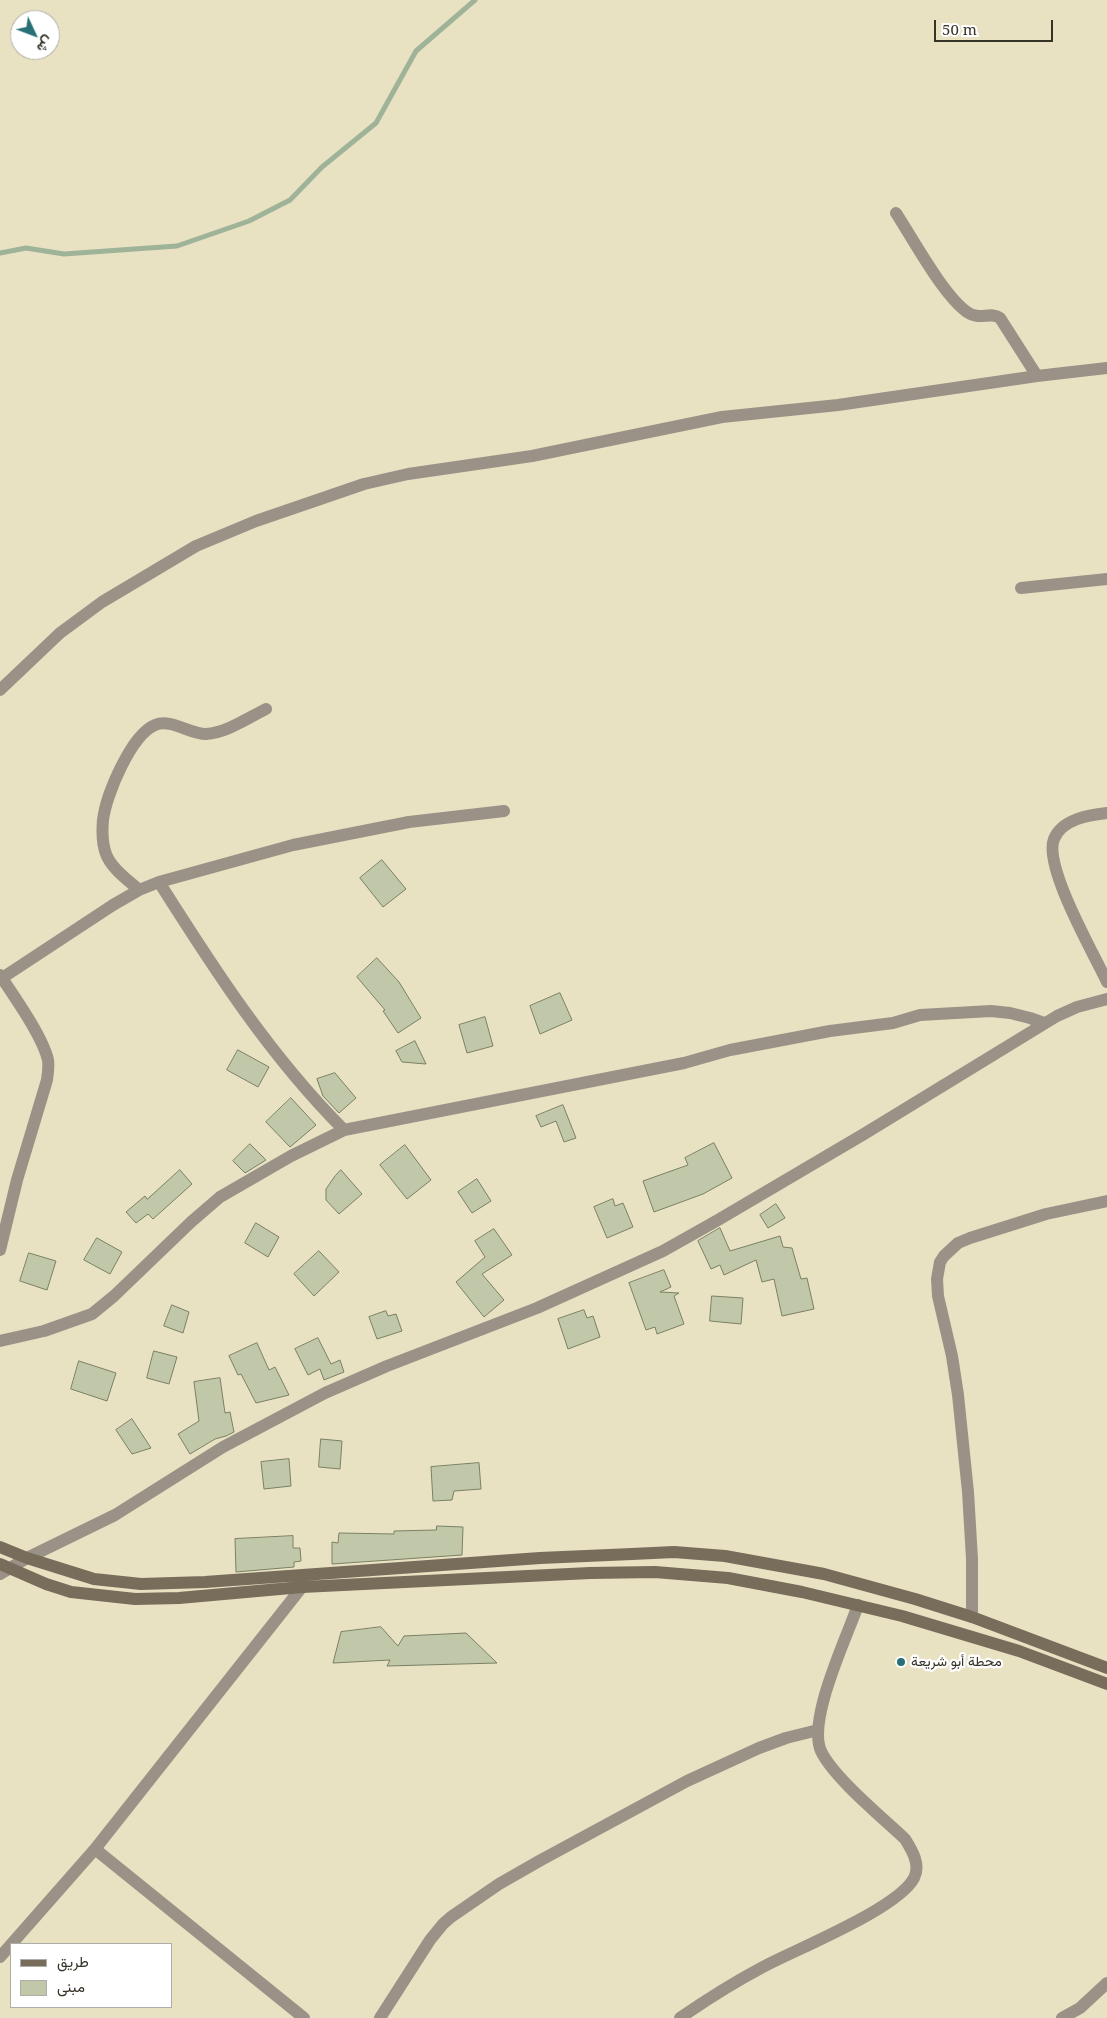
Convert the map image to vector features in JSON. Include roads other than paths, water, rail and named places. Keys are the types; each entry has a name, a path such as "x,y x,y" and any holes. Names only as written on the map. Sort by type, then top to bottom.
{"main road":[{"path":"0,1548 94,1579 141,1584 205,1582 540,1558 666,1552 698,1553 748,1559 824,1574 898,1594 972,1617 1107,1668"},
{"path":"4,1569 71,1592 135,1599 179,1598 302,1587 590,1573 655,1572 750,1581 858,1605 976,1637 1069,1668 1107,1684"}],"street":[{"path":"896,213 941,282 956,301 975,317 994,315 1000,318 1037,376"},
{"path":"0,690 60,633 102,602 181,555 256,521 364,484 408,474 532,456 722,417 838,405 1037,376 1107,368"},
{"path":"1021,588 1107,579"},
{"path":"139,890 114,866 106,855 103,837 103,818 110,795 136,740 153,726 162,723 176,725 195,733 208,734 226,728 266,709"},
{"path":"0,1250 17,1180 47,1080 49,1067 48,1058 28,1019 1,977 139,890 159,882 293,845 409,822 504,811"},
{"path":"1107,813 1075,819 1059,832 1054,839 1052,850 1060,886 1107,982"},
{"path":"159,882 216,972 294,1078 344,1130"},
{"path":"4,1569 61,1543 115,1515 223,1447 325,1392 537,1308 663,1251 864,1134 1044,1024 1077,1007 1107,999"},
{"path":"0,1342 44,1331 92,1314 114,1296 191,1222 220,1197 290,1156 344,1130 684,1063 730,1050 809,1034 893,1023 920,1015 1010,1013 1044,1024"},
{"path":"972,1617 972,1559 968,1492 954,1366 938,1296 937,1279 940,1262 950,1249 970,1238 1046,1214 1107,1201"},
{"path":"12,1943 95,1849 302,1587"},
{"path":"680,2018 761,1968 881,1907 908,1886 914,1878 917,1871 916,1863 911,1848 905,1839 853,1789 821,1751 818,1730 821,1713 833,1672 858,1605"},
{"path":"380,2018 442,1924 499,1884 687,1781 759,1748 786,1738 818,1730"},
{"path":"95,1849 304,2018"},
{"path":"0,1956 10,1945"},
{"path":"1062,2018 1080,2008 1107,1983"}],"waterway":[{"path":"0,253 26,248 64,254 177,246 249,221 290,200 322,167 376,123 416,51 475,0"}],"place":[{"name":"محطة أبو شريعة","path":"901,1662"}]}
